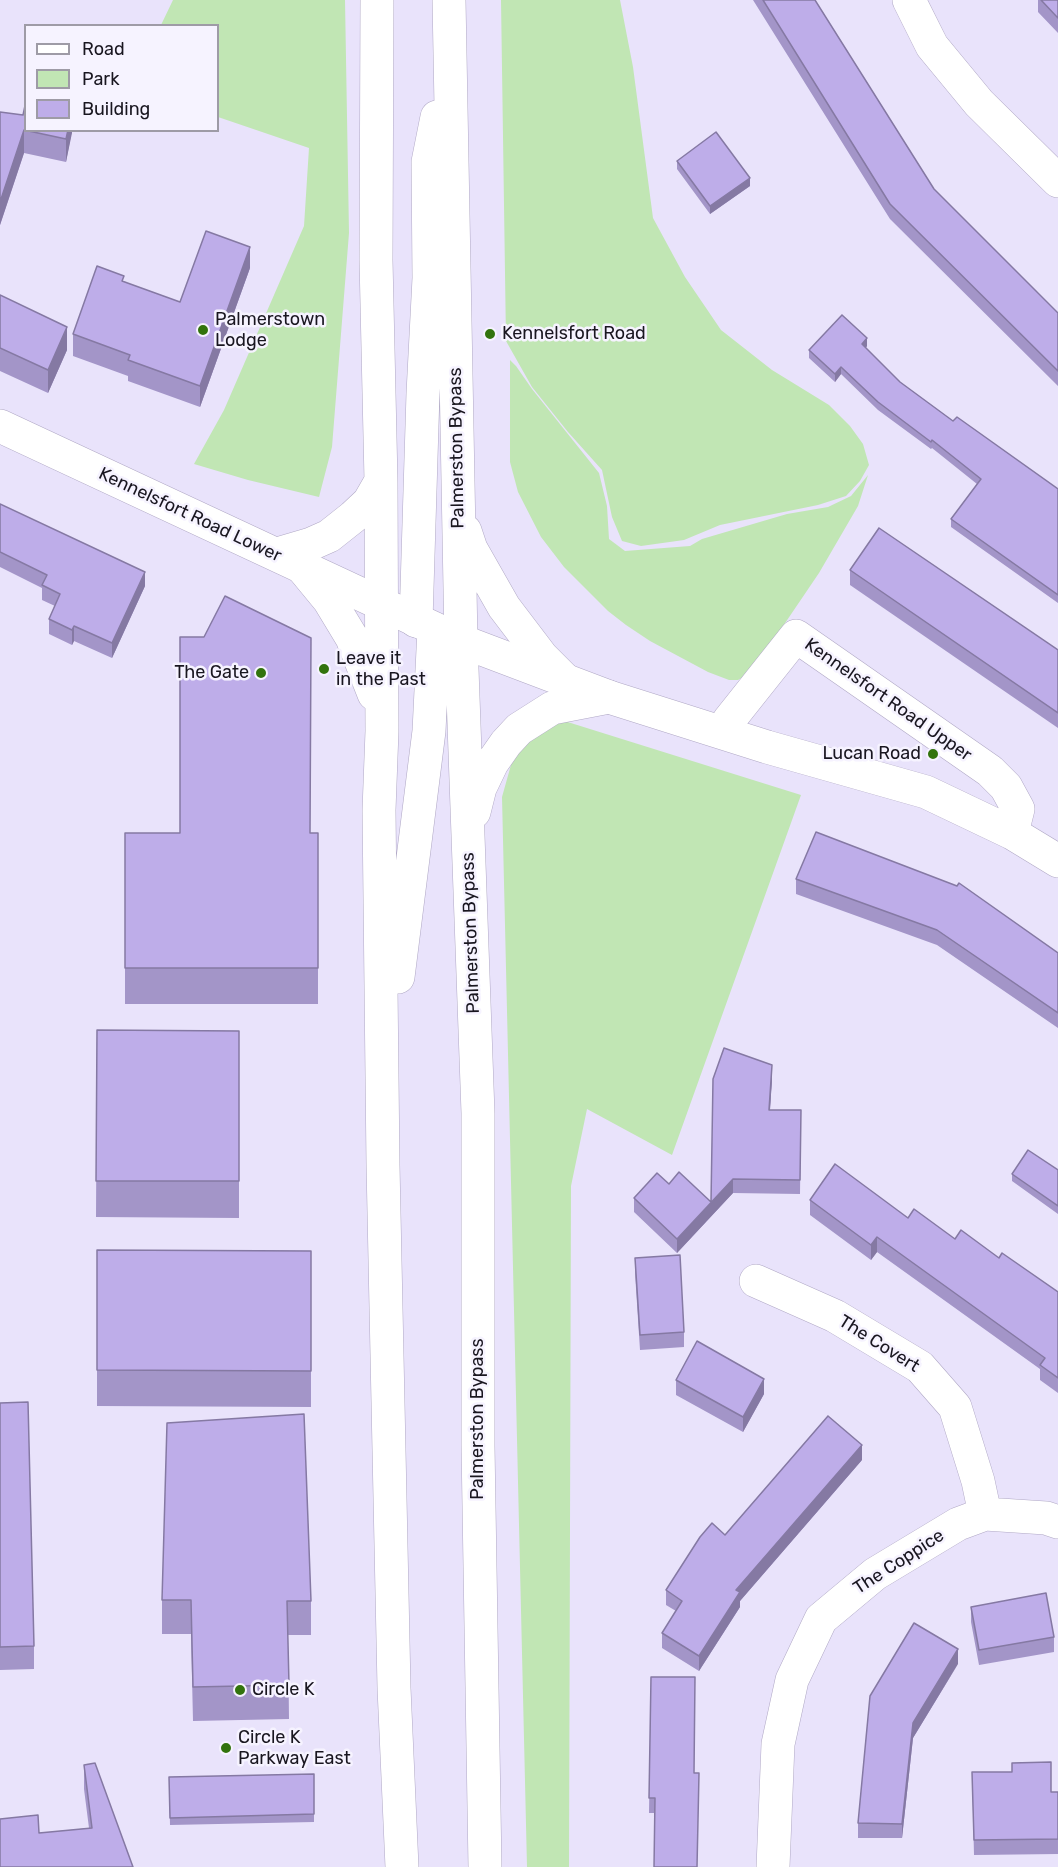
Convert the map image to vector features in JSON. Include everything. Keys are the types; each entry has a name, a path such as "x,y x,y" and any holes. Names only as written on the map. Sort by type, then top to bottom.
{"main road":[{"path":"377,0 376,260 381,481 382,722 379,810 382,1107 394,1688 402,1867"},
{"name":"Palmerston Bypass","path":"449,0 459,515 437,630 467,841 478,1113 478,1446 485,1867"},
{"path":"909,0 932,46 979,103 1058,181"},
{"path":"382,1107 429,731 437,630 423,393 429,278 428,162 450,53"},
{"name":"Kennelsfort Road Lower","path":"0,426 381,602"},
{"path":"381,481 369,502 353,517 329,536 311,544 289,560 329,600 352,638 369,679 382,722"},
{"path":"459,515 471,549 504,607 542,657 568,683"},
{"path":"381,602 437,630 568,683 767,747 926,792 1012,832 1058,861"},
{"name":"Kennelsfort Road Upper","path":"722,731 796,636 990,771 1006,787 1018,810 1012,832"},
{"path":"467,841 480,788 492,764 519,729 552,708 609,697"},
{"name":"The Covert","path":"756,1281 835,1316 920,1367 955,1407 976,1474 985,1514"},
{"name":"The Coppice","path":"773,1867 778,1744 792,1680 821,1619 875,1574 958,1524 985,1514 1046,1518 1058,1522"}],"green space":[{"path":"173,0 345,0 349,233 332,447 319,497 194,464 224,410 304,226 309,148 219,117 219,24 161,24"},
{"path":"501,0 620,0 633,67 653,218 685,277 721,330 772,370 829,405 850,426 863,444 869,465 860,481 846,496 818,505 720,525 684,540 641,546 622,541 612,517 602,470 532,387 506,341"},
{"path":"510,360 599,473 607,506 609,539 625,551 690,546 702,539 787,514 828,507 851,496 868,475 858,506 819,573 758,663 743,677 738,680 729,680 708,672 650,641 626,625 608,611 564,567 541,537 518,492 510,462"},
{"path":"558,719 801,795 672,1155 587,1109 571,1186 569,1867 527,1867 502,797 516,747"}],"building":[{"path":"763,0 815,0 934,189 1058,313 1058,371 890,204"},
{"path":"1041,0 1058,0 1058,18"},
{"path":"24,110 24,130 0,202 0,112 23,115"},
{"path":"33,132 68,132 66,139"},
{"path":"716,132 750,178 710,206 677,161"},
{"name":"Palmerstown Lodge","path":"206,231 250,247 200,386 128,360 130,355 73,334 97,266 124,276 122,281 180,302"},
{"path":"0,295 67,327 48,370 0,348"},
{"path":"842,315 867,338 862,344 900,382 953,421 957,417 1058,489 1058,595 951,519 981,479 932,440 931,442 878,402 841,367 835,374 809,350"},
{"path":"0,504 145,572 112,643 74,626 72,630 49,619 60,594 42,585 47,575 0,552"},
{"path":"879,528 1058,650 1058,713 850,570"},
{"path":"225,596 311,638 310,833 318,833 318,968 125,968 125,833 180,833 180,637 204,637"},
{"path":"816,832 957,886 959,883 1058,953 1058,1013 937,930 796,879"},
{"path":"97,1030 239,1031 239,1181 96,1181"},
{"path":"724,1048 772,1065 769,1110 801,1110 800,1180 733,1179 677,1239 634,1198 657,1173 669,1184 679,1172 711,1202 713,1079"},
{"path":"1028,1150 1058,1170 1058,1206 1012,1174"},
{"path":"835,1164 908,1218 914,1209 955,1239 961,1230 999,1258 1002,1253 1058,1292 1058,1378 1040,1365 1045,1358 877,1237 871,1245 810,1200"},
{"path":"97,1250 311,1251 311,1371 97,1370"},
{"path":"680,1255 684,1332 640,1335 635,1258"},
{"path":"697,1341 764,1379 743,1417 676,1380"},
{"path":"28,1402 34,1646 0,1647 0,1403"},
{"path":"304,1414 311,1601 287,1601 289,1685 193,1687 191,1600 162,1600 167,1423"},
{"path":"828,1416 862,1445 736,1590 740,1592 699,1656 662,1633 682,1601 666,1590 700,1537 712,1523 725,1535"},
{"path":"1046,1593 1054,1637 979,1650 971,1607"},
{"path":"914,1623 958,1649 913,1723 902,1824 858,1823 870,1696"},
{"path":"651,1677 695,1677 694,1773 699,1773 697,1867 654,1867 655,1798 649,1798"},
{"path":"1051,1762 1051,1792 1058,1792 1058,1839 974,1840 972,1772 1012,1772 1012,1763"},
{"path":"95,1763 133,1867 0,1867 0,1819 38,1815 39,1833 92,1828 84,1765"},
{"path":"314,1774 314,1814 170,1818 169,1777"}],"place":[{"name":"Palmerstown Lodge","path":"203,330"},
{"name":"Kennelsfort Road","path":"490,334"},
{"name":"Leave it in the Past","path":"324,669"},
{"name":"The Gate","path":"261,673"},
{"name":"Lucan Road","path":"933,754"},
{"name":"Circle K","path":"240,1690"},
{"name":"Circle K Parkway East","path":"226,1748"}]}
